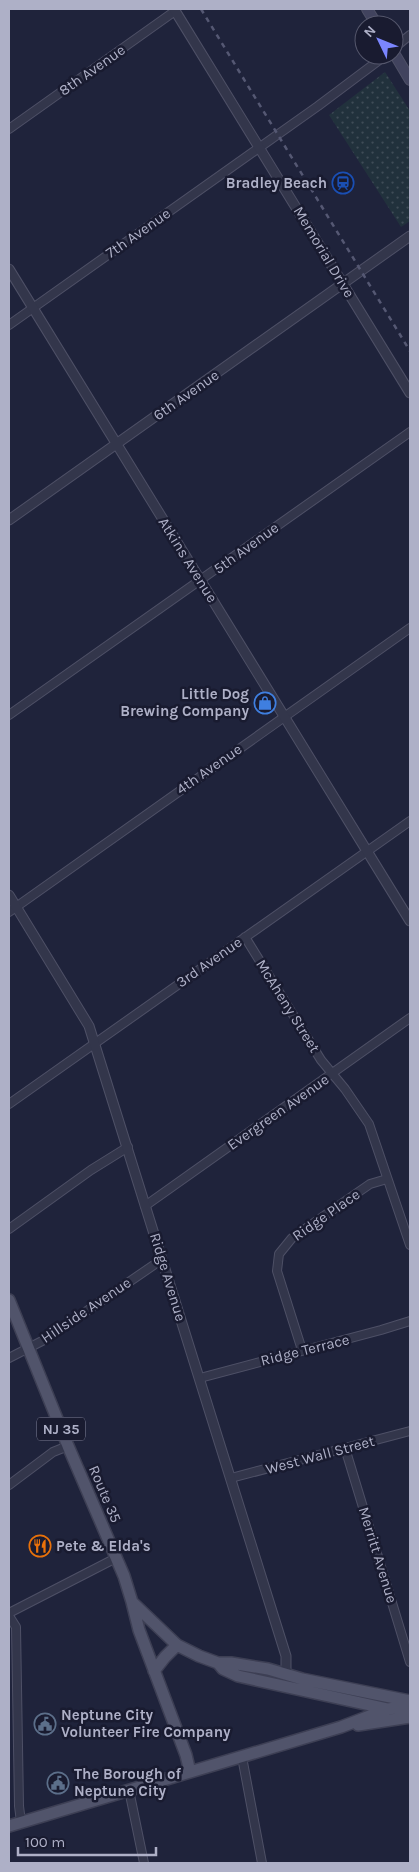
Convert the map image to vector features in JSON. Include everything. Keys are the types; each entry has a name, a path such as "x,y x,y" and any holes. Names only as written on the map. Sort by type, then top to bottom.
{"main road":[{"path":"401,65 410,80"},
{"name":"Route 35","path":"9,1300 116,1558 132,1602 177,1645 218,1663"},
{"path":"132,1602 139,1630 186,1755 190,1772"},
{"path":"154,1671 177,1645"},
{"name":"NJ 35","path":"218,1663 231,1662 408,1700"},
{"name":"NJ 35","path":"218,1663 223,1669 238,1676 388,1709 410,1712"},
{"path":"9,1826 341,1727 408,1700"},
{"path":"341,1727 410,1717"}],"street":[{"name":"8th Avenue","path":"9,129 174,10"},
{"name":"Memorial Drive","path":"174,10 410,393"},
{"name":"7th Avenue","path":"9,325 372,65"},
{"name":"6th Avenue","path":"9,520 410,236"},
{"name":"Atkins Avenue","path":"9,269 410,921"},
{"name":"5th Avenue","path":"9,715 410,432"},
{"name":"4th Avenue","path":"12,909 410,628"},
{"name":"3rd Avenue","path":"9,1104 410,821"},
{"name":"Ridge Avenue","path":"9,895 12,909 89,1026 286,1656 286,1675"},
{"name":"McAheny Street","path":"245,937 321,1060 332,1074"},
{"name":"Evergreen Avenue","path":"145,1206 410,1018"},
{"path":"332,1074 369,1124 410,1245"},
{"path":"9,1229 91,1170 128,1147"},
{"name":"Ridge Place","path":"302,1350 277,1271 279,1254 292,1238 370,1184 387,1179"},
{"name":"Hillside Avenue","path":"9,1358 46,1339 162,1260"},
{"name":"Ridge Terrace","path":"200,1378 410,1321"},
{"name":"West Wall Street","path":"231,1478 410,1431"},
{"path":"9,1485 53,1452 68,1446"},
{"name":"Merritt Avenue","path":"345,1448 410,1662"},
{"path":"21,1822 19,1806 16,1627 9,1615 116,1558"},
{"path":"242,1757 262,1863"},
{"path":"129,1790 144,1863"}],"shaded area":[{"path":"385,72 410,111 410,221 401,227 329,115"}],"railway":[{"path":"201,9 410,351"}],"place":[{"name":"Bradley Beach","path":"343,183"},
{"name":"Little Dog Brewing Company","path":"265,703"},
{"name":"Pete & Elda's","path":"40,1546"},
{"name":"Neptune City Volunteer Fire Company","path":"45,1724"},
{"name":"The Borough of Neptune City","path":"58,1783"}]}
